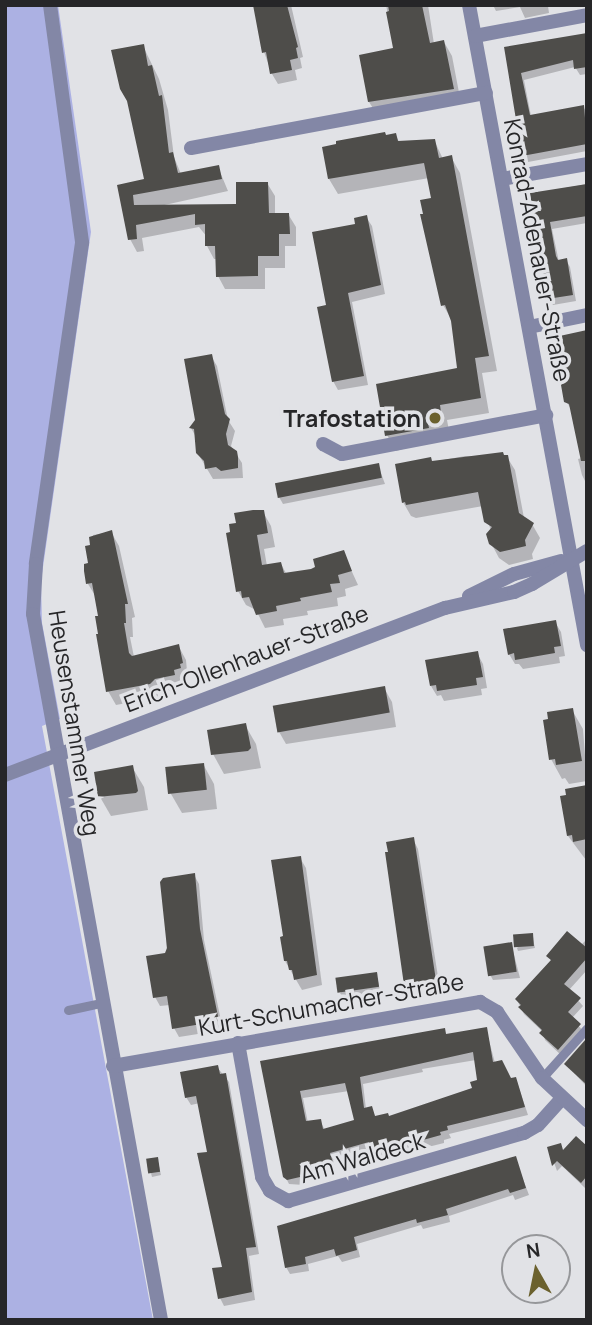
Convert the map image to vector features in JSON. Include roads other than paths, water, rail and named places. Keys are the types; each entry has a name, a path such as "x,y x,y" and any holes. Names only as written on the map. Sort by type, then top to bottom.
{"street":[{"name":"Heusenstammer Weg","path":"50,5 82,243 32,599 37,650 160,1320"},
{"name":"Konrad-Adenauer-Straße","path":"468,5 573,558 587,645"},
{"path":"475,36 587,15"},
{"name":"Konrad-Adenauer-Straße","path":"191,148 486,93"},
{"path":"502,179 587,164"},
{"path":"530,327 587,315"},
{"name":"Konrad-Adenauer-Straße","path":"323,444 342,454 546,415"},
{"name":"Erich-Ollenhauer-Straße","path":"5,775 452,606 523,588 587,551"},
{"name":"Kurt-Schumacher-Straße","path":"113,1066 480,1002 497,1012 542,1077 587,1121"},
{"name":"Am Waldeck","path":"238,1043 262,1177 270,1191 288,1201 524,1133 538,1125 562,1098"}],"lane":[{"path":"68,1010 101,1003"},
{"path":"542,1077 587,1028"}],"place":[{"name":"Trafostation","path":"435,418"}]}
